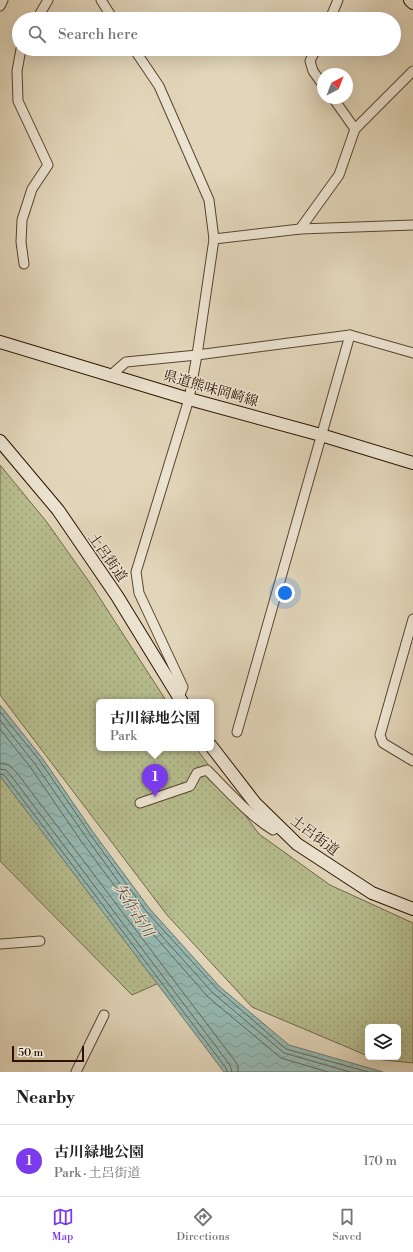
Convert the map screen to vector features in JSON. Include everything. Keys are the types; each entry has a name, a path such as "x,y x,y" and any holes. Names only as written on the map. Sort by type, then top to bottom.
{"street":[{"path":"0,6 3,0"},
{"path":"41,12 48,0"},
{"path":"100,0 109,12"},
{"path":"333,12 338,0"},
{"path":"410,0 413,3"},
{"path":"20,56 17,71 18,101 48,165 32,189 22,220 21,242 24,264"},
{"path":"139,56 159,86 209,200 214,239 189,399 136,572 139,593 183,686 180,699"},
{"path":"312,56 310,61 313,71 317,77"},
{"path":"300,229 339,175 355,129 413,70"},
{"path":"337,104 355,129"},
{"path":"214,239 300,229 413,225"},
{"path":"237,732 350,335"},
{"path":"111,374 126,362 197,355 350,335 413,353"},
{"name":"県道熊味岡崎線","path":"0,342 111,374 189,399 321,435 413,463"},
{"name":"土呂街道","path":"0,441 58,510 117,596 179,699"},
{"path":"413,619 380,735 383,742 413,761"},
{"name":"土呂街道","path":"214,751 255,803 297,844 372,893 413,909"},
{"path":"140,803 190,786 197,773 207,770 237,800 267,826 273,830 279,826"},
{"path":"0,944 40,941"},
{"path":"76,1072 104,1015"}],"green space":[{"path":"0,465 46,521 90,583 165,699 96,699 96,751 198,751 259,834 330,885 413,923 413,1063 384,1060 401,1060 401,1024 365,1024 365,1055 252,1007 167,915 0,695"},
{"path":"0,753 159,983 132,995 0,861"}],"water":[{"name":"矢作古川","path":"0,705 43,759 93,832 149,908 220,987 289,1045 383,1072 224,1072 0,776"}],"place":[{"name":"古川緑地公園","path":"155,797"}]}
